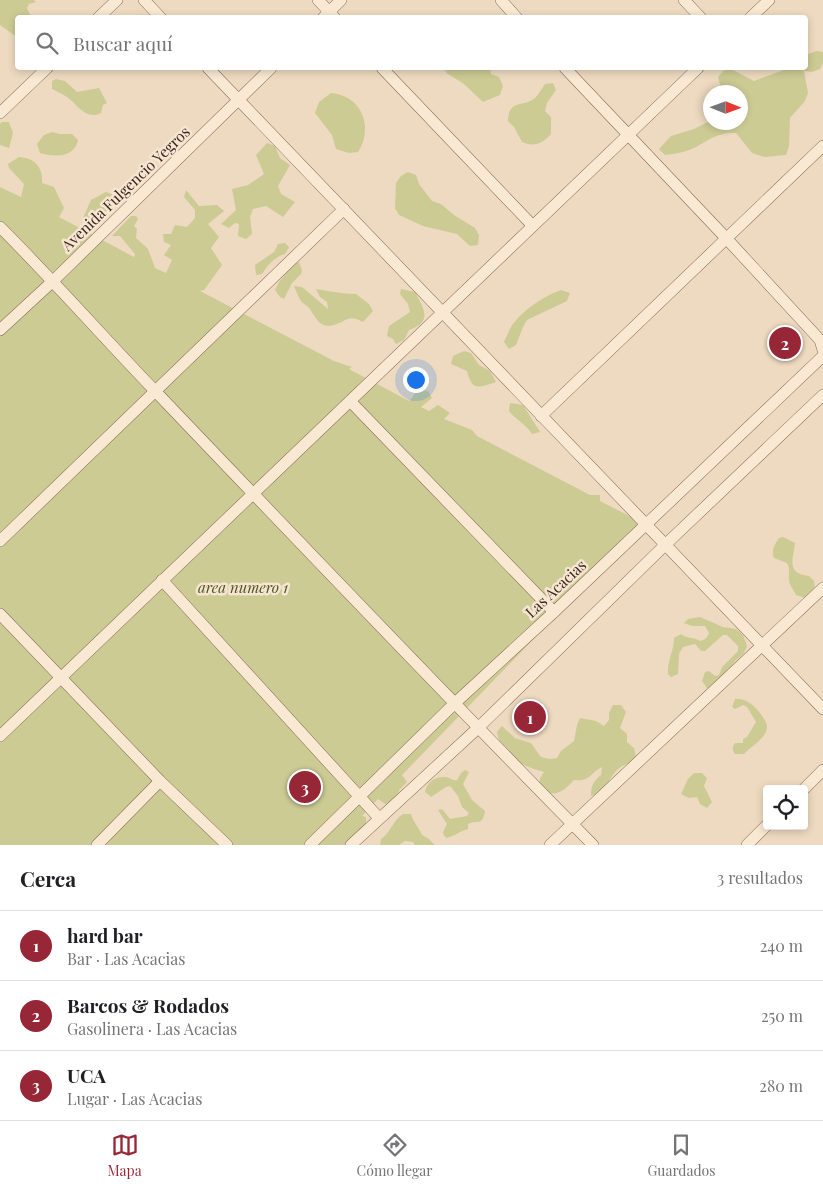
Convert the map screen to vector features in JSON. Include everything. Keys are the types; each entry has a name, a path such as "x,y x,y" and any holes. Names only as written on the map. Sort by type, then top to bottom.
{"street":[{"path":"101,15 116,0"},
{"path":"144,0 158,15"},
{"path":"318,0 329,15 341,0"},
{"path":"501,0 514,15"},
{"path":"684,0 698,15"},
{"path":"753,15 769,0"},
{"path":"0,113 45,70"},
{"path":"210,70 823,709"},
{"name":"Avenida Fulgencio Yegros","path":"0,330 53,281 269,70"},
{"path":"384,70 532,225"},
{"path":"566,70 726,238 822,344"},
{"path":"0,736 696,70"},
{"path":"541,416 823,146"},
{"path":"0,541 344,209"},
{"path":"0,227 478,728 593,845"},
{"name":"Las Acacias","path":"310,845 455,703 554,612 823,356"},
{"path":"351,845 478,728 665,545 823,395"},
{"path":"350,401 554,612"},
{"path":"162,580 379,818"},
{"path":"550,845 823,588"},
{"path":"0,614 160,781 227,845"},
{"path":"808,785 823,770"},
{"path":"97,845 160,781"},
{"path":"746,845 763,829"}],"green space":[{"path":"0,0 34,0 36,2 29,4 27,8 30,15 15,15 15,36 0,25"},
{"path":"816,51 823,52 823,63 820,69 812,72 804,71 808,93 805,101 790,118 789,146 786,155 764,157 752,153 736,133 720,135 692,149 677,153 665,155 659,149 671,136 703,124 703,130 748,130 748,85 720,85 718,77 724,70 733,70 754,81 784,70 808,70 808,54"},
{"path":"444,70 490,70 491,74 499,77 503,86 500,95 483,102 464,84"},
{"path":"56,79 65,81 77,92 99,88 107,103 103,105 101,113 91,115 86,113 67,97 52,89 52,81"},
{"path":"553,83 556,90 547,103 545,111 551,117 551,134 538,144 522,142 514,127 508,121 511,109 537,96 545,84"},
{"path":"331,93 342,95 351,100 362,114 365,123 365,133 363,143 358,152 349,153 336,149 332,135 315,113 319,102"},
{"path":"2,122 9,122 13,133 9,148 0,145 0,124"},
{"path":"52,132 72,134 78,140 76,146 73,150 63,155 40,153 37,144 44,135"},
{"path":"267,143 275,146 280,158 290,165 278,186 281,194 295,202 283,217 266,206 253,209 250,217 252,234 246,239 238,236 239,224 235,223 229,228 221,224 236,210 232,189 248,185 264,174 256,155"},
{"name":"area numero 1","path":"19,157 34,161 41,172 42,183 54,187 64,208 59,217 134,257 135,254 120,236 112,236 131,216 136,216 138,219 134,226 137,229 136,238 148,249 155,268 166,273 172,260 164,255 171,245 164,242 163,234 171,234 175,225 187,227 195,218 195,210 184,197 186,190 199,206 217,205 224,211 208,224 219,237 211,248 222,265 204,290 200,291 334,361 352,367 349,369 409,401 417,389 428,391 432,398 421,407 429,411 438,405 450,413 444,419 472,430 477,436 590,495 600,495 600,501 645,524 402,775 407,782 400,789 394,801 385,804 378,799 362,816 366,817 366,824 346,845 0,845 0,187 21,197 24,184 9,168 8,164"},
{"path":"408,172 416,175 419,184 432,201 441,204 475,228 479,235 478,245 470,246 457,234 423,226 399,215 395,208 396,183 401,176"},
{"path":"106,192 114,195 116,199 102,217 99,225 88,223 83,218 91,200"},
{"path":"285,243 289,247 285,254 274,259 262,274 256,275 255,265 274,252 278,244"},
{"path":"299,262 302,270 301,274 292,283 284,299 275,290 279,282 295,263"},
{"path":"294,286 302,287 328,309 327,302 320,297 316,289 356,294 369,304 373,311 363,322 350,318 334,325 325,325 319,322 309,308 301,301"},
{"path":"401,289 415,292 423,309 424,319 417,327 409,330 404,340 396,344 393,339 387,336 389,326 410,312 408,304 400,294"},
{"path":"561,290 570,293 567,301 527,320 516,345 509,349 504,342 510,328 518,318 535,304"},
{"path":"464,351 471,353 479,365 490,371 496,382 485,386 474,385 467,371 451,364 453,356"},
{"path":"510,403 523,405 540,432 532,434 509,411"},
{"path":"783,537 795,543 792,560 794,569 809,576 814,581 815,589 805,598 796,595 789,580 787,563 774,558 773,550 775,545 779,538"},
{"path":"700,617 723,627 736,629 743,635 747,647 743,654 711,688 707,688 702,681 705,672 709,671 715,676 719,675 722,667 738,651 738,646 727,635 723,635 705,651 701,651 695,644 683,647 679,654 678,674 671,677 668,674 674,638 681,634 700,641 705,639 709,633 705,626 692,626 684,623 688,619"},
{"path":"735,699 750,703 762,716 767,725 767,730 762,738 744,754 735,754 733,746 735,743 743,743 743,739 747,737 756,722 747,707 743,705 735,709 732,707"},
{"path":"613,705 621,705 626,712 620,728 627,734 627,742 634,748 636,757 616,771 601,792 591,796 591,789 596,779 601,775 602,767 583,780 574,780 558,793 549,793 539,786 540,778 544,772 528,767 514,759 499,741 497,732 502,726 515,738 531,743 541,757 557,758 561,751 574,741 580,718 596,721 604,726 609,720 609,713"},
{"path":"465,770 469,772 463,784 472,800 485,811 484,816 480,822 468,824 468,829 447,838 443,832 447,824 438,810 442,809 450,819 467,816 469,813 462,807 458,796 450,786 431,797 425,792 432,780 446,777 457,780"},
{"path":"694,773 702,773 707,778 704,786 712,802 707,808 700,804 697,797 689,798 681,794 688,779"},
{"path":"403,814 411,814 422,835 435,845 415,845 413,842 405,841 399,845 380,845 381,839"}],"place":[{"name":"Barcos & Rodados","path":"785,343"},
{"name":"hard bar","path":"530,717"},
{"name":"UCA","path":"305,787"}]}
